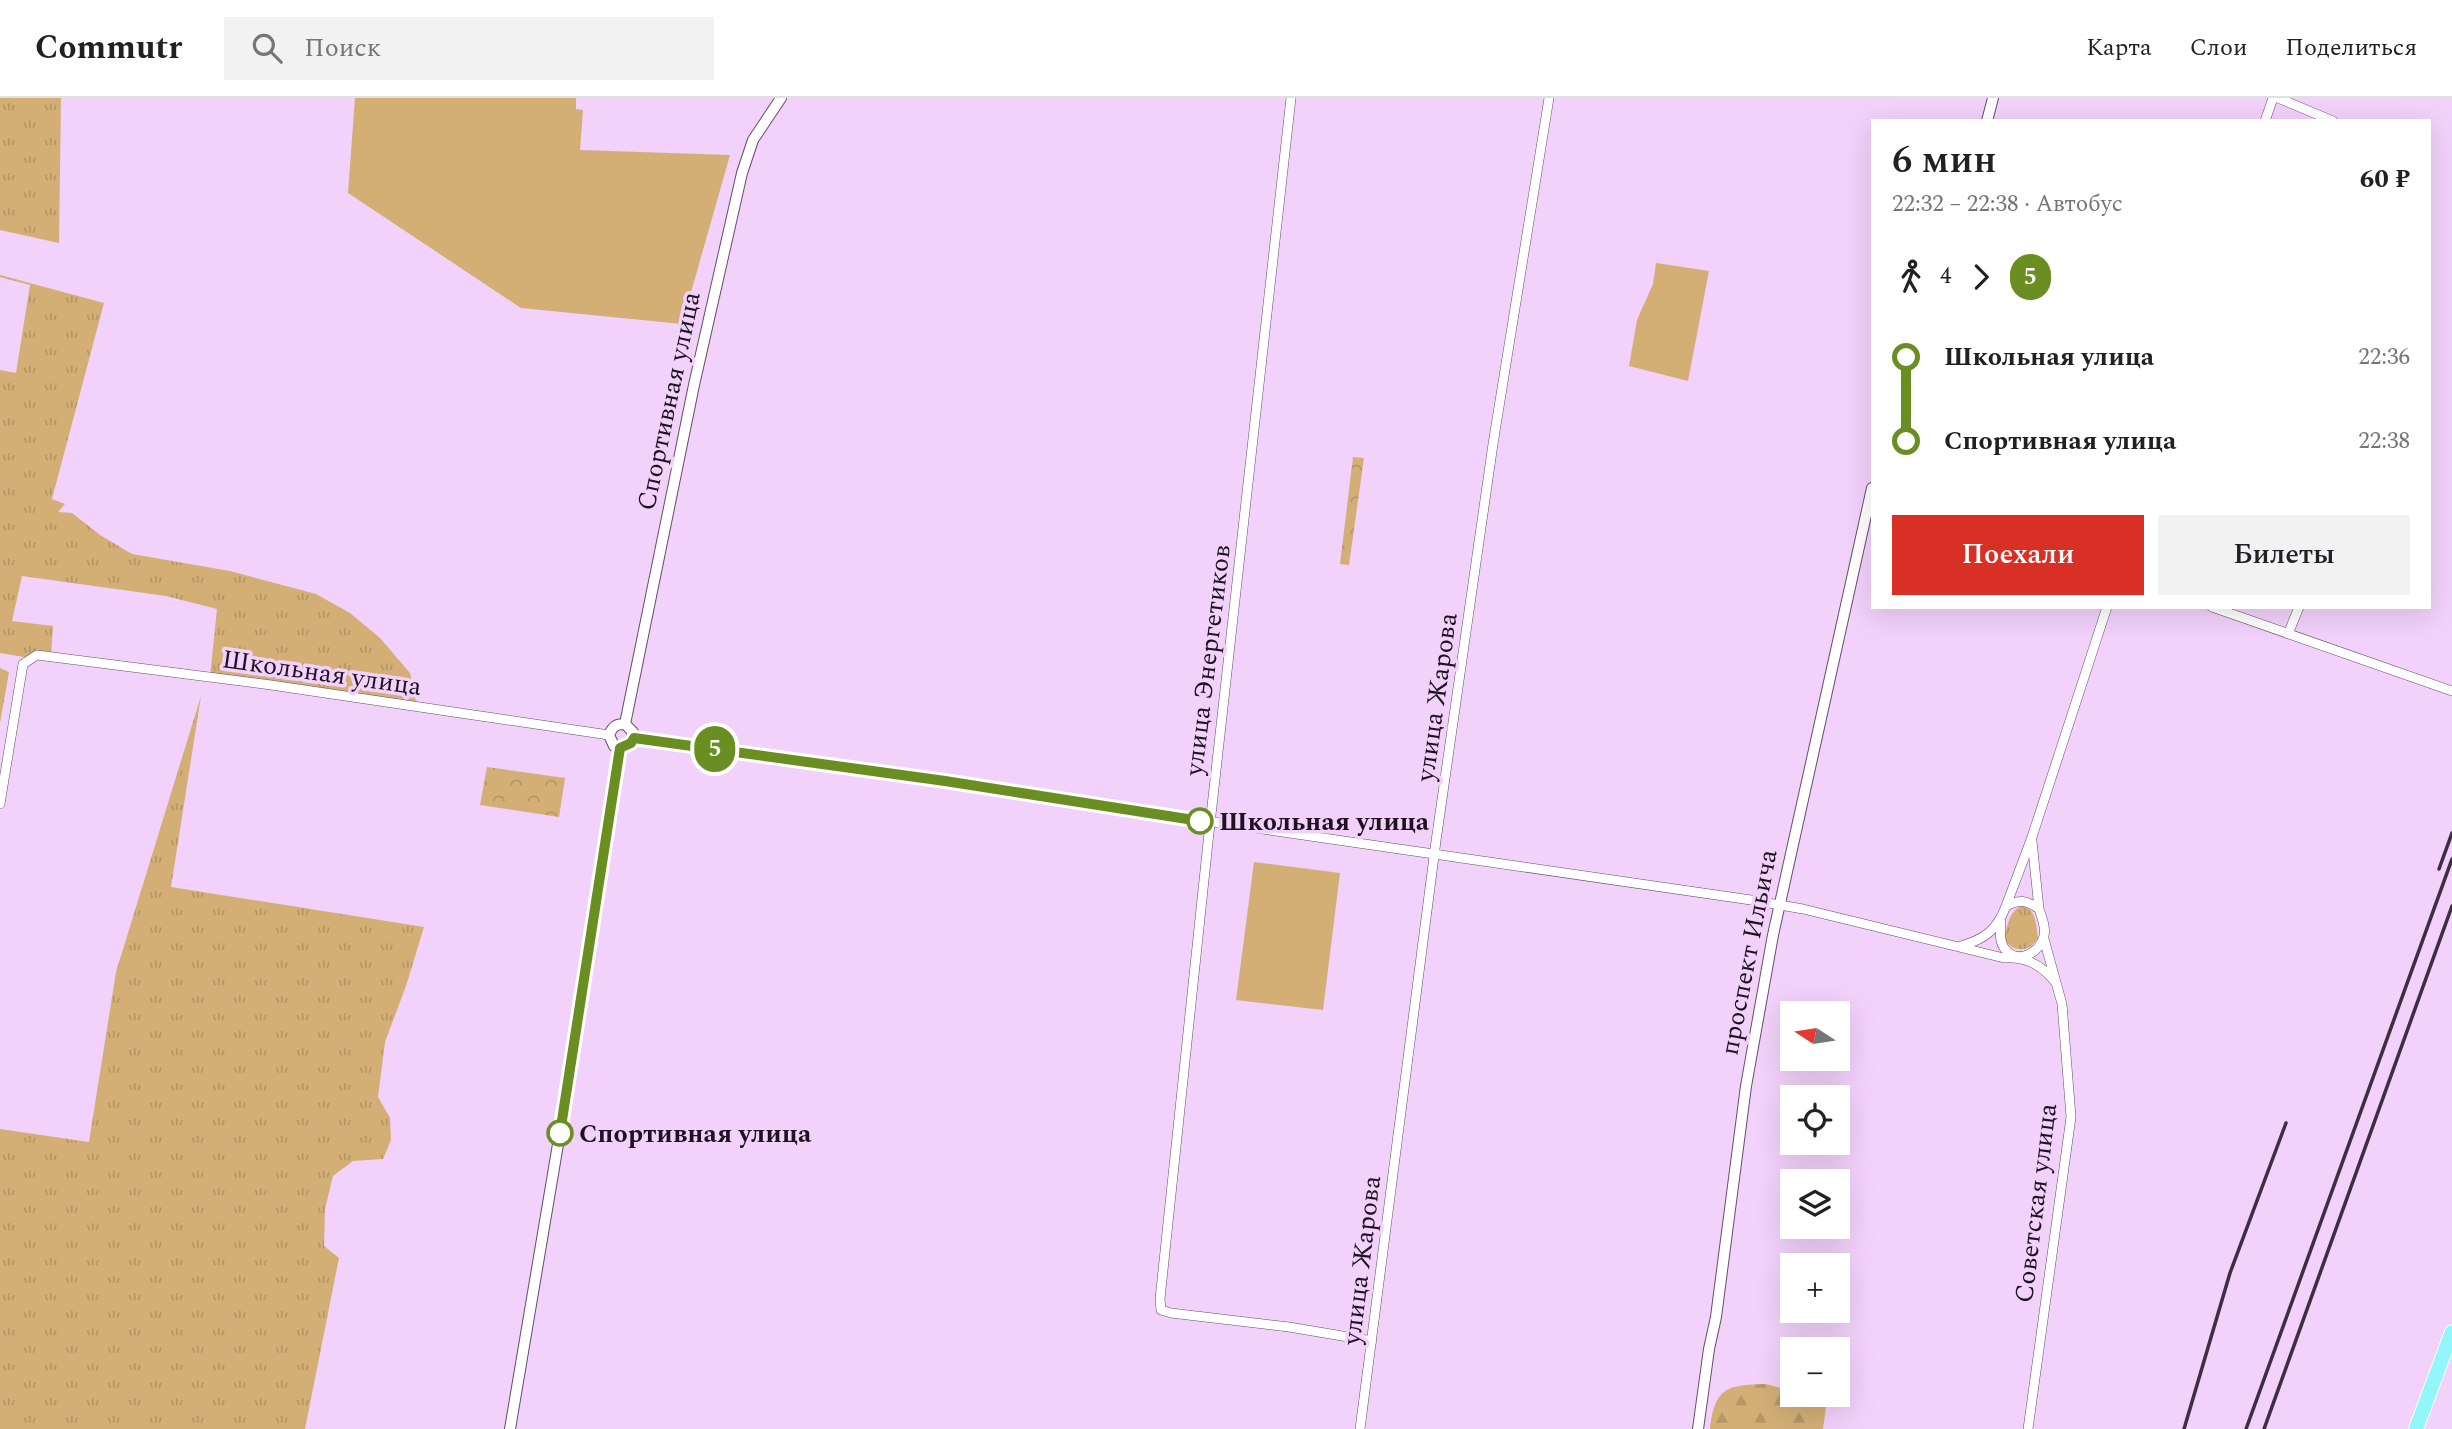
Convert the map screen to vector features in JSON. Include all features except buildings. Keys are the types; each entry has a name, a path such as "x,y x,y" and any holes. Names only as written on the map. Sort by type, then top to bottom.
{"main road":[{"path":"2416,1429 2452,1332"}],"street":[{"name":"Спортивная улица","path":"625,724 699,360 742,173 753,140 781,98"},
{"name":"улица Энергетиков","path":"1290,98 1160,1299 1161,1310 1372,1341"},
{"name":"улица Жарова","path":"1360,1429 1434,853 1493,444 1549,98"},
{"path":"1988,119 1993,98"},
{"path":"2266,119 2273,98"},
{"path":"2278,98 2328,119"},
{"name":"проспект Ильича","path":"1698,1429 1716,1317 1746,1086 1779,905 1871,492"},
{"path":"2056,983 2048,972 2007,951 2000,937 2001,922 2032,837 2106,609"},
{"path":"2218,609 2452,691"},
{"path":"2288,634 2297,609"},
{"name":"Школьная улица","path":"0,803 23,664 30,658 44,655 609,735"},
{"path":"625,724 633,732 634,738 631,743 620,748 614,746 609,735 612,728 625,724"},
{"path":"634,738 945,781 1210,823 1434,853 1779,905 2004,958 2030,955 2044,939 2032,837"},
{"path":"509,1429 570,1073 620,748"},
{"path":"2006,906 2017,900 2027,901 2039,909"},
{"path":"1959,946 1976,942 2001,922"},
{"name":"Советская улица","path":"2028,1429 2071,1117 2062,1004 2044,939"}],"green space":[{"path":"0,98 61,98 59,243 0,230"},
{"path":"355,98 576,98 576,109 583,110 580,150 730,155 682,324 521,308 348,193"},
{"path":"1656,263 1709,271 1688,381 1629,366 1637,320 1653,284"},
{"path":"0,275 104,303 52,499 65,504 58,512 72,513 100,535 132,554 230,571 316,594 350,613 380,638 410,673 417,706 210,677 217,609 166,596 22,576 12,621 53,626 51,656 30,658 0,653 0,370 16,373 30,285"},
{"path":"1353,457 1364,458 1349,565 1340,564"},
{"path":"0,668 9,672 0,723"},
{"path":"201,696 171,887 424,927 385,1042 378,1097 390,1118 391,1140 383,1159 353,1161 333,1176 325,1209 324,1246 339,1258 305,1429 0,1429 0,1129 89,1142 116,972"},
{"path":"487,767 565,778 559,817 480,805"},
{"path":"1254,862 1340,873 1323,1010 1236,1000"},
{"path":"2022,906 2033,914 2038,938 2025,949 2016,949 2004,938 2014,911"},
{"path":"1766,1384 1780,1388 1780,1407 1826,1407 1823,1429 1710,1429 1715,1404 1720,1397 1725,1391"}],"railway":[{"path":"2439,869 2452,833"},
{"path":"2246,1429 2452,859"},
{"path":"2264,1429 2452,906"},
{"path":"2184,1429 2230,1273 2286,1123"}],"bus line":[{"name":"5","path":"560,1133 620,748 626,747 634,738 945,781 1200,821"}],"place":[{"name":"Школьная улица","path":"1200,821"},
{"name":"Спортивная улица","path":"560,1133"}]}
